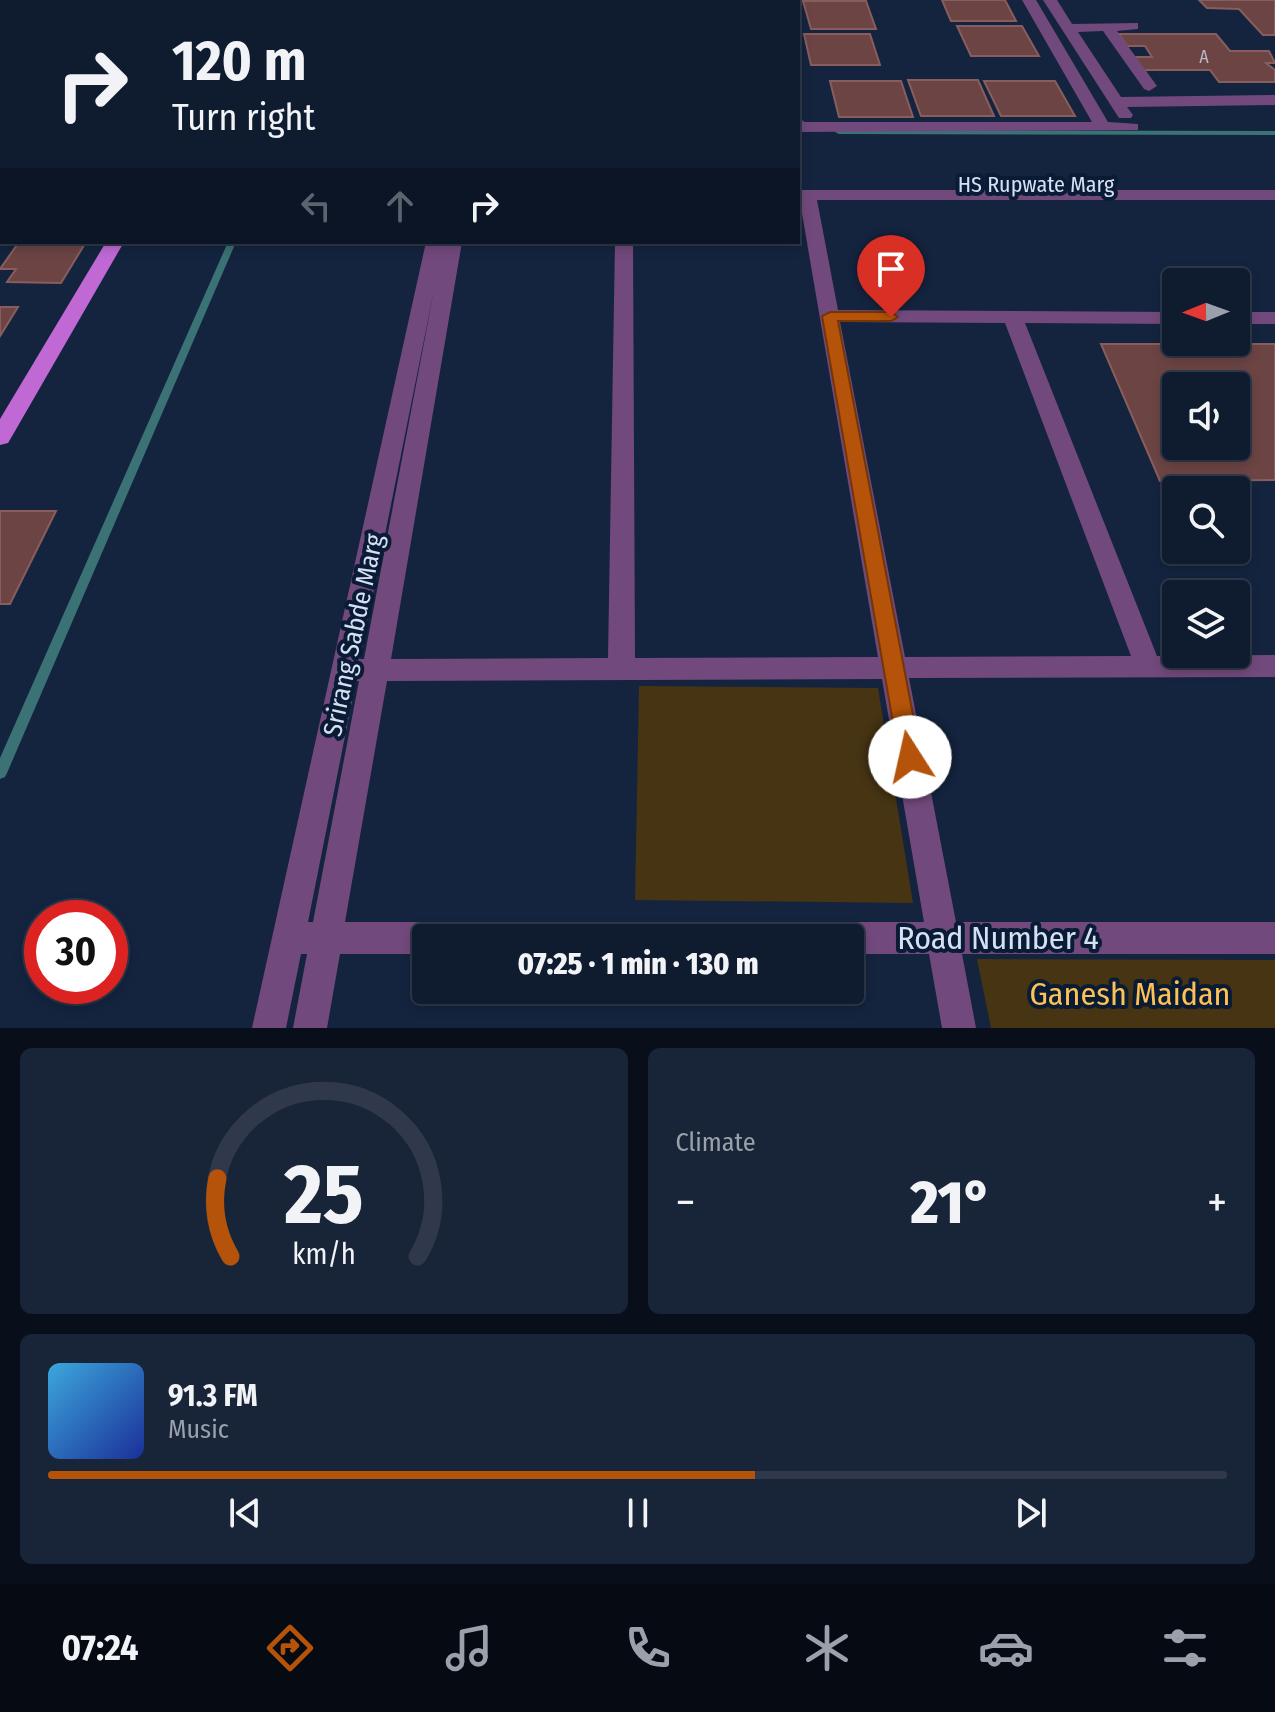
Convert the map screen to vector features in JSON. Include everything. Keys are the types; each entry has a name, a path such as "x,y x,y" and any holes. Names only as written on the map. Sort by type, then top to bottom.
{"main road":[{"path":"0,438 114,244"}],"street":[{"path":"1029,0 1103,127"},
{"path":"800,127 1132,127 1050,0"},
{"path":"1068,28 1133,26"},
{"path":"1107,27 1149,86"},
{"path":"1068,69 1095,68"},
{"path":"1106,86 1179,88 1190,101"},
{"path":"1117,102 1275,100"},
{"path":"1197,202 1275,195"},
{"path":"803,201 830,316 959,1028"},
{"name":"HS Rupwate Marg","path":"803,201 1197,202 1275,207"},
{"path":"621,668 624,244"},
{"path":"310,1028 375,668 443,249"},
{"name":"Srirang Sabde Marg","path":"269,1028 346,670 443,249"},
{"path":"830,316 1162,318"},
{"path":"1013,317 1148,666"},
{"path":"1250,318 1275,318"},
{"path":"346,670 1275,666"},
{"name":"Road Number 4","path":"289,938 1275,938"}],"green space":[{"path":"639,686 878,688 913,903 635,900"},
{"name":"Ganesh Maidan","path":"977,959 1275,960 1275,1028 991,1028"}],"building":[{"path":"942,0 1005,0 1016,21 951,21"},
{"path":"1199,0 1275,0 1275,35 1263,35 1239,9 1207,8"},
{"path":"803,1 866,1 876,29 811,29"},
{"path":"957,26 1022,26 1039,56 971,56"},
{"path":"804,34 870,34 880,65 811,65"},
{"path":"1119,34 1216,34 1230,51 1269,51 1275,63 1266,63 1275,70 1275,82 1219,82 1210,70 1141,70 1133,57 1152,57 1145,46 1127,46"},
{"path":"908,80 978,80 994,116 921,116"},
{"path":"830,81 901,81 913,117 839,117"},
{"path":"984,81 1055,81 1075,116 1001,116"},
{"path":"18,244 85,244 61,283 7,282 16,269 0,269"},
{"path":"0,307 18,307 0,336"},
{"path":"1101,344 1162,344 1162,356 1250,356 1250,344 1275,344 1275,480 1250,480 1250,476 1162,476 1162,481"},
{"path":"0,511 56,511 10,604 0,604"}],"waterway":[{"path":"839,132 1275,133"},
{"path":"0,773 231,244"}],"route":[{"path":"891,317 830,316 910,757"}]}
